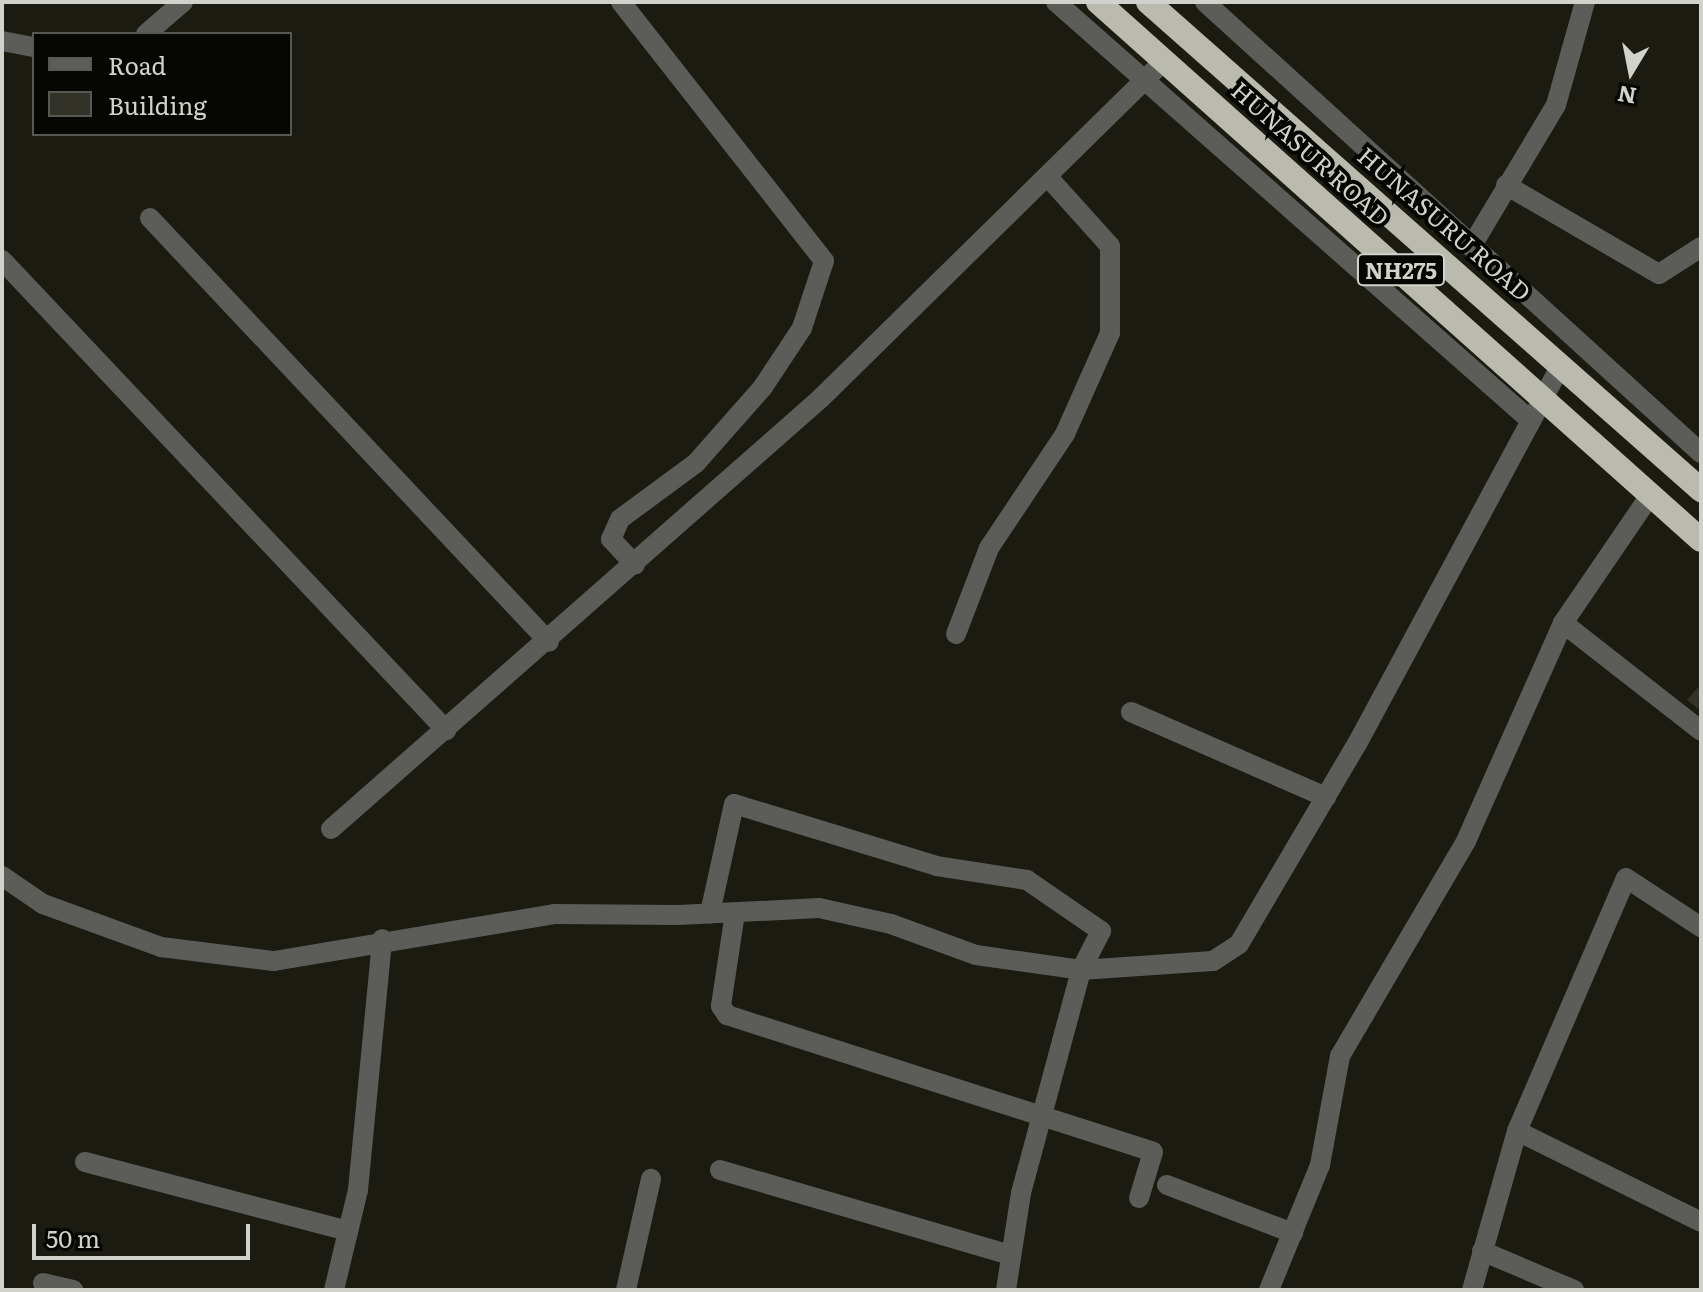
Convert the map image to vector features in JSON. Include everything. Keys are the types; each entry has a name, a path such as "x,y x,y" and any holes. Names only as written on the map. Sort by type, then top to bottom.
{"highway":[{"name":"HUNASUR ROAD","path":"1098,2 1701,540"},
{"name":"HUNASURU ROAD","path":"1148,2 1701,490"}],"street":[{"path":"148,32 183,2"},
{"path":"621,2 824,261 802,328 763,387 696,463 620,519 611,539 635,565"},
{"path":"1056,2 1530,420"},
{"path":"1205,2 1701,453"},
{"path":"1471,247 1556,105 1585,2"},
{"path":"2,41 32,47"},
{"path":"331,829 549,642 821,398 1165,60"},
{"path":"956,634 989,548 1065,434 1110,333 1110,246 1047,176"},
{"path":"1506,185 1659,274 1701,247"},
{"path":"150,218 549,642"},
{"path":"2,260 446,730"},
{"path":"2,876 43,904 161,947 274,961 382,939 554,914 735,913 819,908 891,924 976,955 1081,970 1213,961 1239,944 1326,797 1561,365"},
{"path":"1269,1290 1320,1165 1340,1056 1466,841 1563,623 1651,494"},
{"path":"1563,623 1701,731"},
{"path":"1131,712 1326,797"},
{"path":"710,913 734,804 937,866 1027,880 1101,931 1081,970 1041,1113 1006,1290"},
{"path":"1472,1290 1517,1131 1626,878 1701,927"},
{"path":"735,913 721,1006 727,1015 1041,1113 1153,1152 1139,1198"},
{"path":"334,1290 348,1231 382,939"},
{"path":"1517,1131 1701,1222"},
{"path":"85,1162 348,1231"},
{"path":"720,1170 1011,1255"},
{"path":"626,1290 651,1179"},
{"path":"1167,1185 1293,1233"},
{"path":"1482,1251 1574,1290"},
{"path":"43,1283 73,1290"}],"building":[{"path":"1701,684 1701,711 1687,700"}]}
